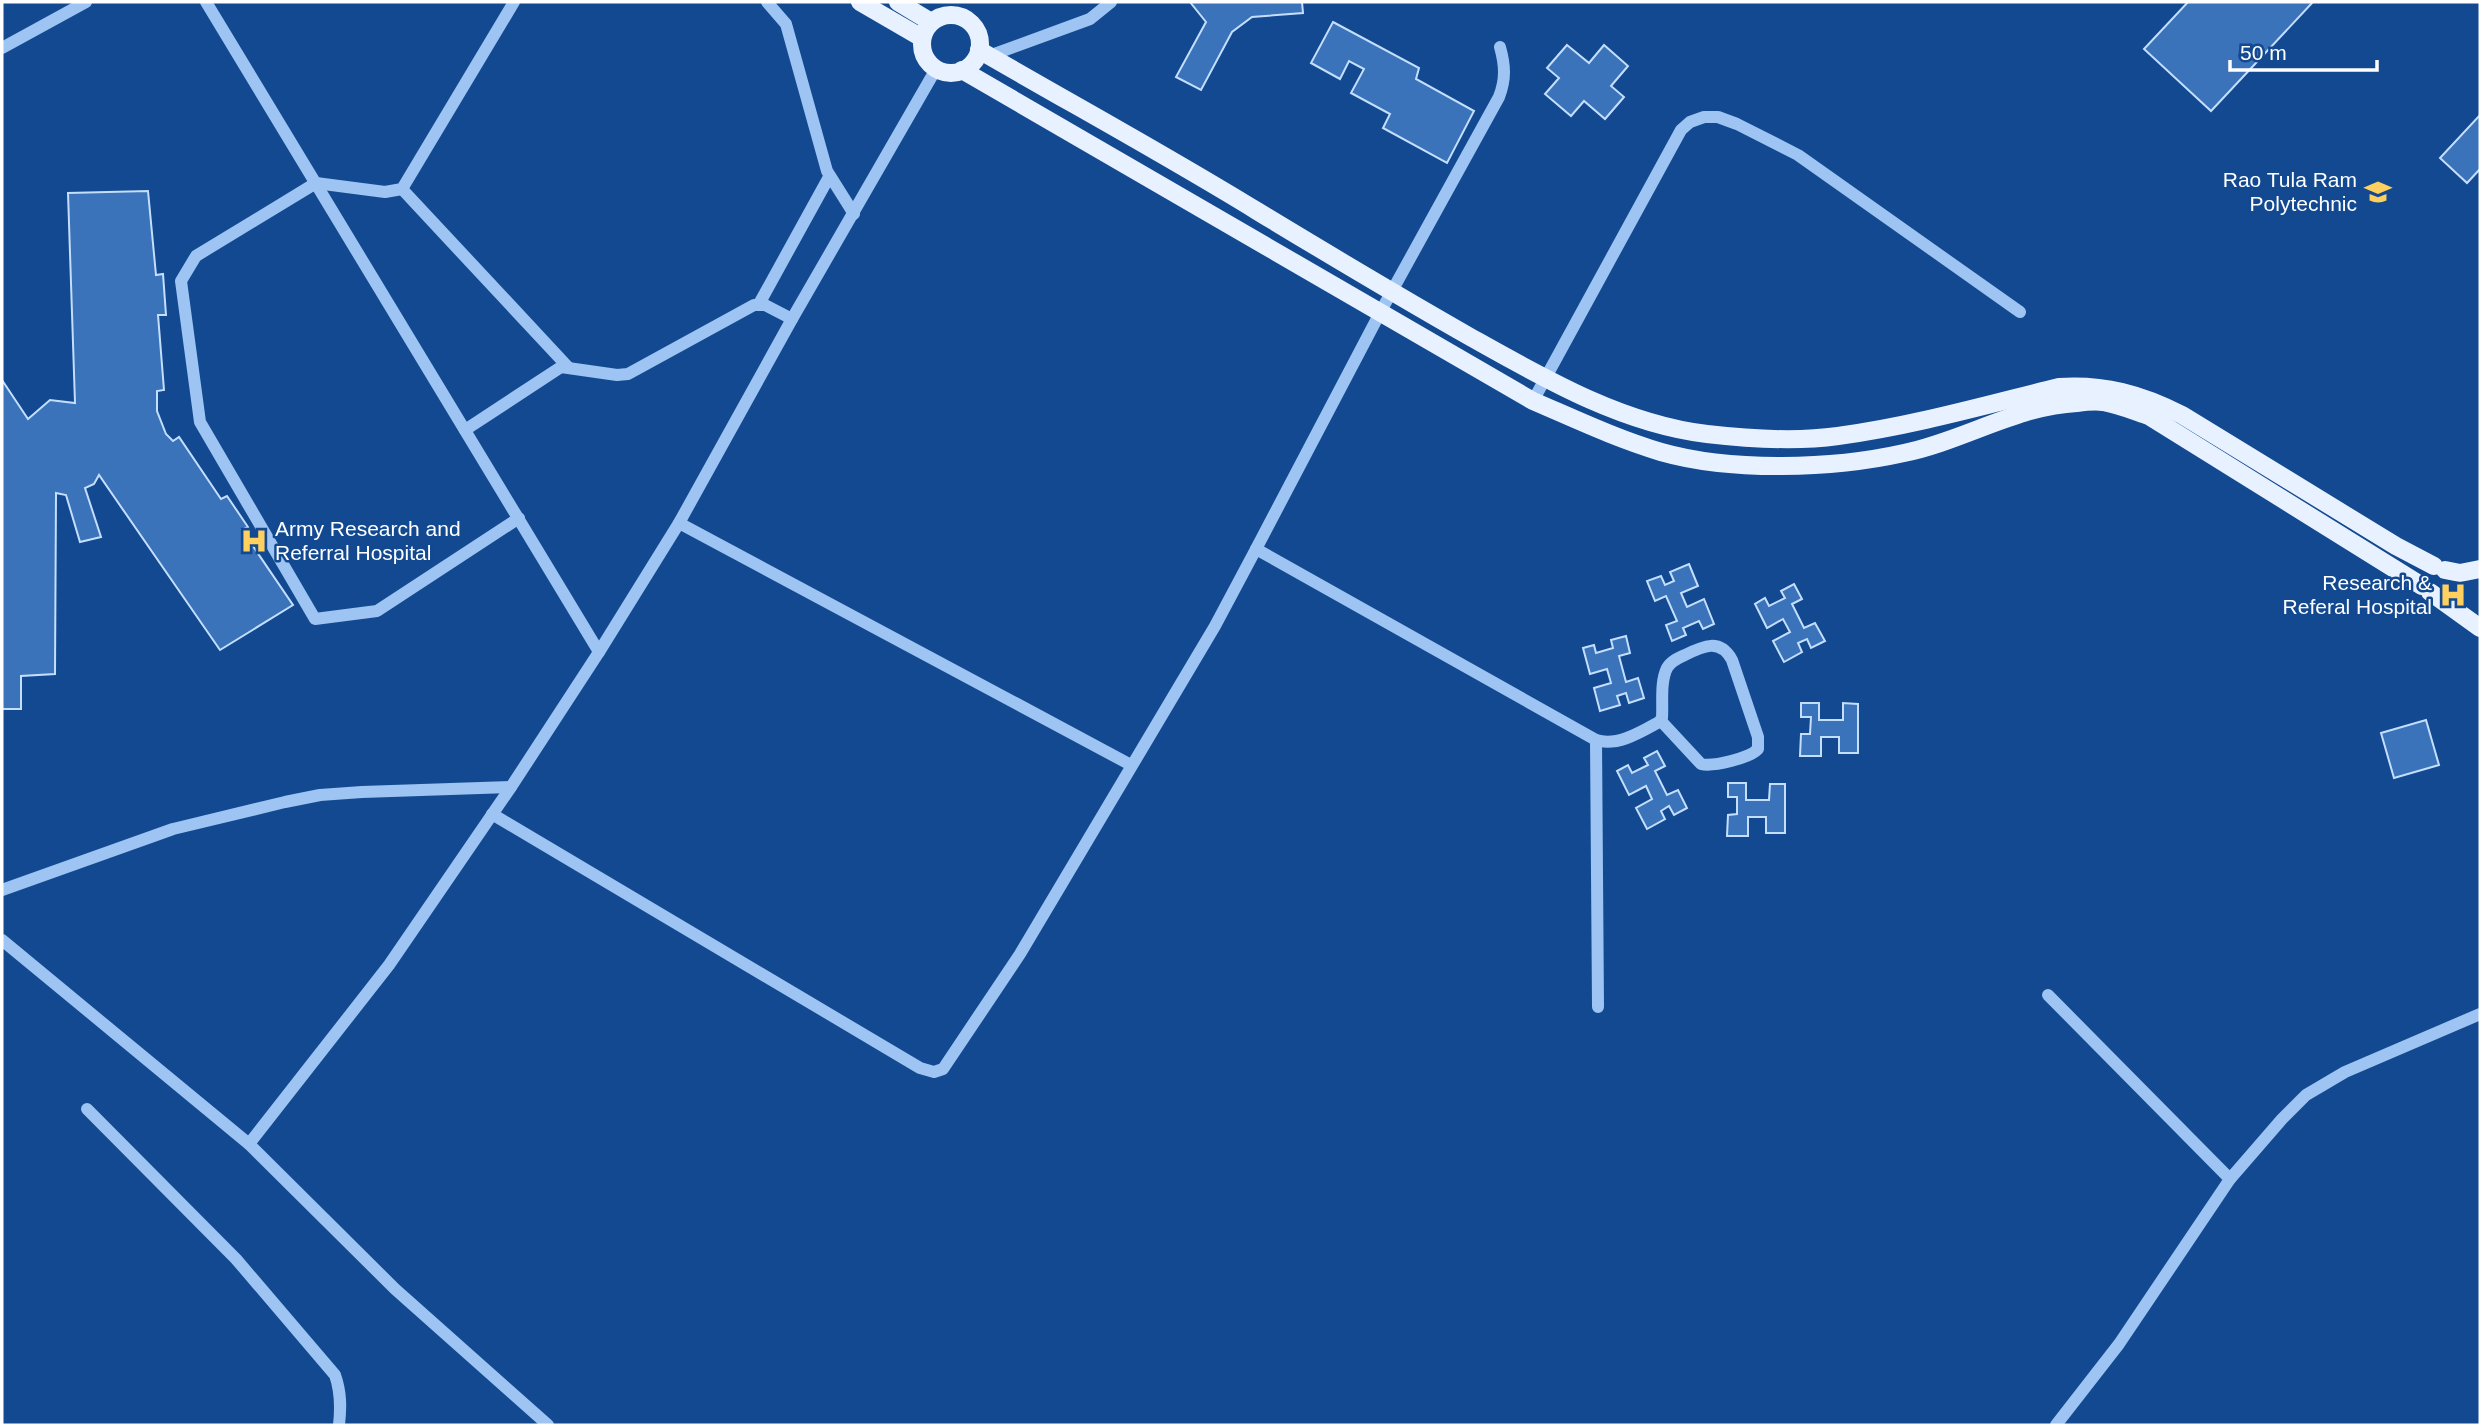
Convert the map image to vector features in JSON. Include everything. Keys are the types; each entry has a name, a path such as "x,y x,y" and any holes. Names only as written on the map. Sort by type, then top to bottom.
{"main road":[{"path":"860,2 927,30"},
{"path":"898,2 927,30"},
{"path":"984,53 962,70 953,73 936,69 924,55 927,30 948,15 965,19 977,32 984,53 1199,175 1392,293 1545,379 1611,408 1677,429 1742,438 1835,437 2053,397 2101,401 2149,416 2426,589 2480,628"},
{"path":"962,70 1533,401 1614,436 1662,452 1706,461 1755,466 1835,463 1926,448 2024,412 2053,397 2084,386 2133,393 2154,400 2182,415 2396,546 2439,568 2460,573 2480,569"},
{"path":"2234,469 2243,452"}],"lane":[{"path":"2,47 86,2"},
{"path":"206,2 599,652"},
{"path":"514,2 402,188 385,192 316,183 196,256 181,281 200,422 315,619 377,611 519,518"},
{"path":"767,2 786,24 829,177 853,214"},
{"path":"984,53 1090,19 1111,2"},
{"path":"492,814 920,1068 934,1072 943,1069 1020,954 1215,626 1381,311 1499,97 1505,82 1505,66 1500,47"},
{"path":"249,1144 389,965 511,787 599,652 679,523 792,319 936,69"},
{"path":"1533,401 1681,130 1690,122 1704,117 1718,117 1737,124 1798,155 2020,312"},
{"path":"465,430 561,367 617,375 628,374 759,304 829,177"},
{"path":"402,188 568,366"},
{"path":"759,304 771,307 792,319"},
{"path":"679,523 1131,765"},
{"path":"1256,549 1596,740 1612,743 1661,721"},
{"path":"1719,646 1732,660 1758,737 1758,749 1752,754 1712,765 1701,764 1661,721 1664,677 1670,664 1700,648 1719,646"},
{"path":"1596,740 1598,1007"},
{"path":"2,890 173,829 285,802 320,795 362,792 511,787"},
{"path":"2,940 249,1144 395,1289 548,1425"},
{"path":"2048,995 2230,1179"},
{"path":"2056,1425 2119,1344 2230,1179 2306,1095 2345,1072 2480,1014"},
{"path":"87,1109 236,1259 335,1374 341,1406 338,1425"}],"building":[{"path":"1190,2 1302,2 1303,13 1252,17 1232,32 1201,90 1176,77 1206,22"},
{"path":"2188,2 2313,2 2211,111 2144,49"},
{"path":"1333,22 1419,68 1416,79 1474,111 1447,163 1383,128 1390,114 1351,93 1364,69 1349,61 1340,79 1311,63"},
{"path":"1567,45 1589,63 1604,45 1628,66 1611,86 1624,97 1605,119 1584,101 1571,116 1545,94 1559,78 1547,68"},
{"path":"2480,115 2480,169 2467,183 2440,158"},
{"path":"148,191 156,275 163,274 166,315 158,315 164,390 157,391 157,411 166,434 173,441 179,437 221,499 227,496 248,527 242,530 293,605 220,650 99,475 94,484 85,488 101,537 80,542 66,495 56,493 55,674 21,676 21,709 2,709 2,380 28,419 50,400 75,403 68,193"},
{"path":"1689,564 1698,586 1681,593 1687,607 1704,599 1714,624 1703,629 1699,621 1683,628 1686,635 1672,641 1666,625 1677,621 1666,596 1655,601 1647,581 1661,576 1665,585 1674,581 1670,572"},
{"path":"1794,584 1802,599 1792,604 1804,628 1815,623 1825,641 1811,648 1807,639 1798,643 1802,652 1784,662 1773,641 1790,632 1783,619 1767,628 1755,604 1765,598 1769,606 1785,598 1781,591"},
{"path":"1626,636 1630,653 1619,656 1626,682 1638,678 1644,698 1629,703 1626,693 1617,696 1620,705 1600,711 1594,688 1611,683 1607,669 1590,674 1583,648 1594,645 1596,653 1613,648 1611,640"},
{"path":"1801,703 1819,703 1819,720 1843,720 1843,703 1858,704 1858,753 1839,753 1839,737 1821,737 1821,756 1800,756 1801,734 1810,734 1811,717 1801,717"},
{"path":"2426,720 2439,765 2394,778 2381,733"},
{"path":"1657,751 1665,766 1655,771 1667,795 1678,790 1687,808 1674,815 1669,806 1661,811 1665,819 1647,829 1636,808 1652,799 1646,786 1629,795 1617,771 1628,765 1632,773 1648,765 1644,758"},
{"path":"1728,783 1746,783 1746,800 1769,800 1770,784 1785,784 1785,833 1766,833 1766,817 1748,817 1748,836 1727,836 1728,815 1737,814 1737,797 1728,797"}],"place":[{"name":"Rao Tula Ram Polytechnic","path":"2378,192"},
{"name":"Army Research and Referral Hospital","path":"254,541"},
{"name":"Research & Referal Hospital","path":"2453,595"}]}
